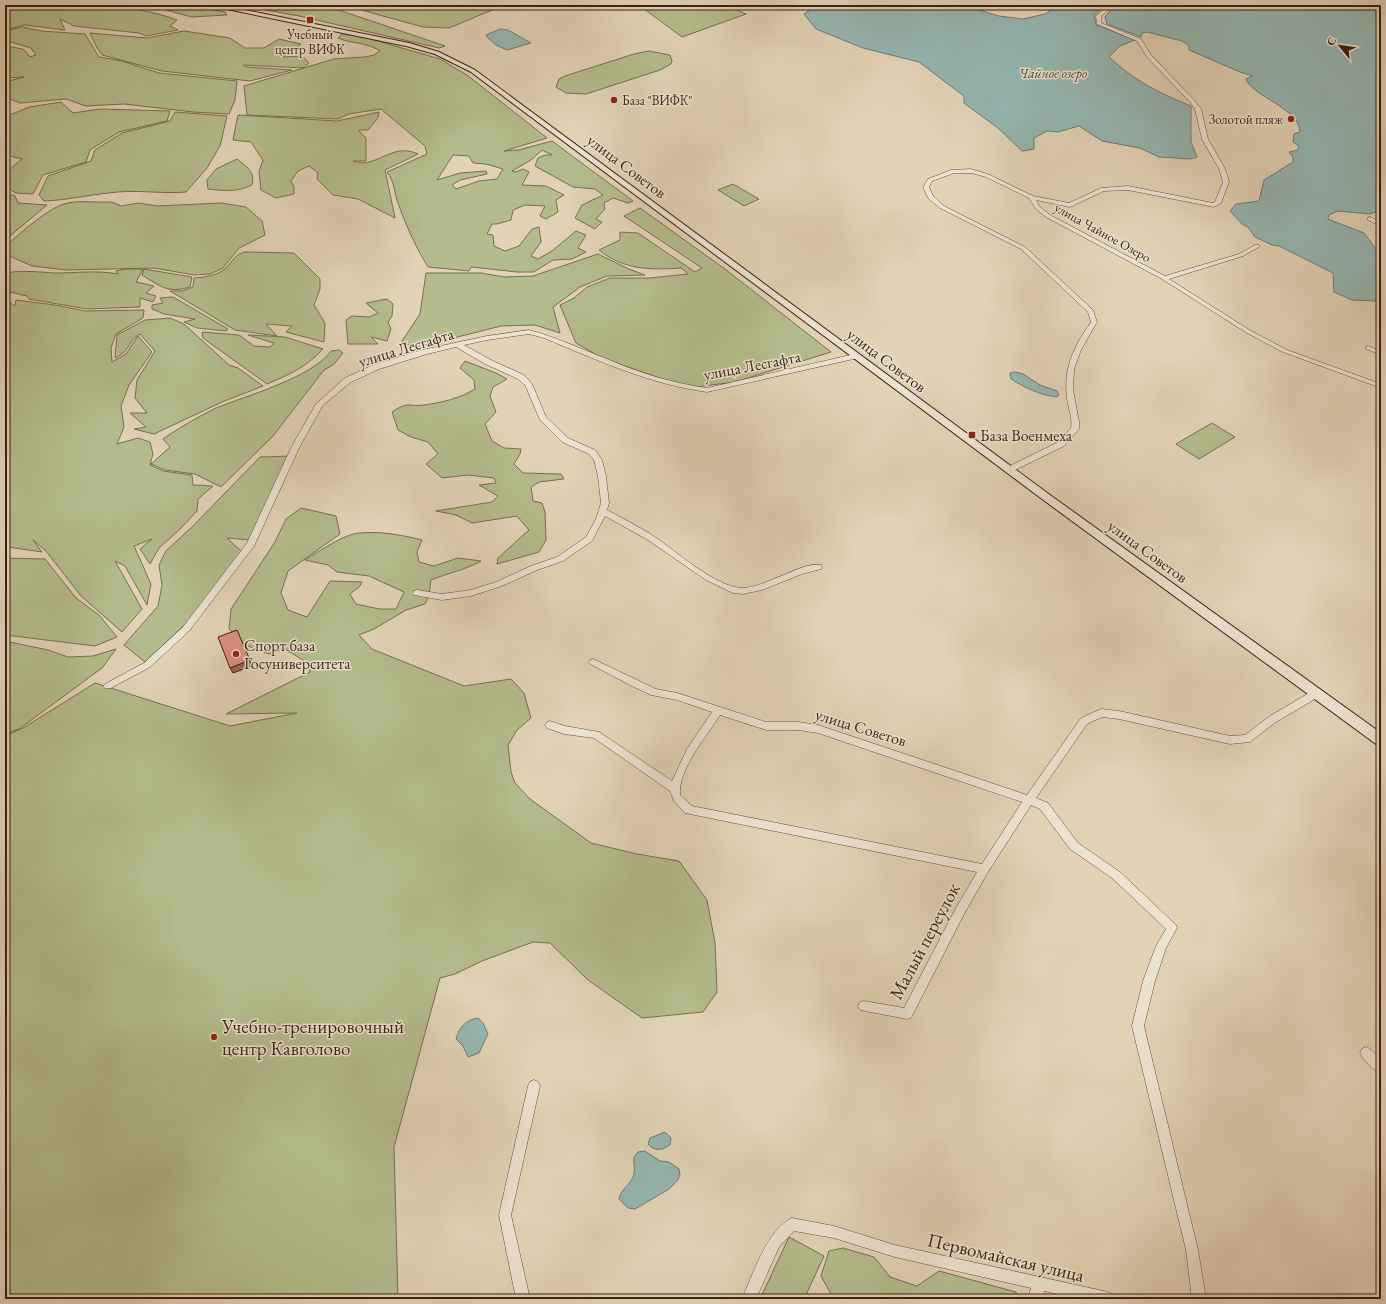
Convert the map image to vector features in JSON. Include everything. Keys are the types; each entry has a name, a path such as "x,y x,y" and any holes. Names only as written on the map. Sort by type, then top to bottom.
{"main road":[{"name":"улица Советов","path":"210,5 390,40 437,53 473,71 1009,470 1381,740"}],"street":[{"name":"улица Чайное Озеро","path":"1031,198 1070,205 1103,189 1128,188 1214,205 1218,203 1221,196 1226,182 1222,169 1204,139 1198,109 1187,95 1149,56 1139,40 1099,24 1098,16 1112,5"},
{"path":"1009,470 1061,444 1075,429 1069,385 1073,358 1078,344 1094,322 1091,311 1023,248 942,207 930,197 926,187 930,180 953,171 971,171 988,176 1031,198"},
{"name":"улица Чайное Озеро","path":"1031,198 1038,208 1048,216 1164,278 1249,332 1285,351 1381,386"},
{"path":"1370,218 1381,224"},
{"path":"1164,278 1240,255 1257,246"},
{"name":"улица Лесгафта","path":"108,686 147,665 186,629 251,544 296,446 320,404 348,380 376,367 425,352 487,338 529,332 546,337 657,381 682,388 707,390 855,356"},
{"path":"417,593 442,597 471,593 499,584 534,568 560,559 589,539 605,502 602,476 598,460 592,452 565,440 551,427 543,418 528,384 524,380 458,345"},
{"path":"1368,348 1381,352"},
{"path":"602,511 650,537 711,579 742,591 767,587 783,578 807,569 818,567"},
{"name":"улица Советов","path":"592,662 635,684 717,711 766,726 798,726 818,729 1044,806 1074,846 1116,875 1172,928 1161,946 1149,981 1138,1026 1192,1250 1199,1299"},
{"path":"717,711 681,766 674,788 675,795 689,810 984,869 1029,800 1084,721 1101,713 1119,714 1230,740 1247,738 1273,719 1317,693"},
{"path":"550,725 564,730 596,736 674,788"},
{"name":"Малый переулок","path":"864,1006 907,1014 960,911 984,869"},
{"path":"1366,1053 1381,1067"},
{"path":"523,1299 505,1215 534,1086"},
{"name":"Первомайская улица","path":"749,1299 774,1242 792,1224 834,1232 895,1251 1108,1299"},
{"path":"1036,1299 1039,1284"}],"green space":[{"path":"70,4 114,6 136,9 177,20 170,26 178,30 146,36 139,33 74,26 60,19 65,30 25,25 5,30 5,5"},
{"path":"135,5 187,5 225,12 227,15 192,17 158,8"},
{"path":"238,5 335,5 330,7 445,46 439,48 299,16"},
{"path":"343,5 525,5 518,8 497,8 449,28 423,27"},
{"path":"639,5 726,5 746,14 682,37"},
{"path":"22,27 41,31 85,34 99,57 122,61 159,73 237,81 235,100 229,114 193,112 124,104 86,106 66,99 20,103 5,97 5,82 24,77 5,78 5,46 23,49 30,57 36,55 31,48 5,40 5,31"},
{"path":"184,31 230,38 245,48 264,48 279,39 301,44 283,57 302,56 309,63 303,68 243,65 246,67 292,70 250,81 162,71 102,55 90,33 147,38"},
{"path":"342,34 364,37 440,59 467,75 547,138 504,151 518,150 552,141 633,201 628,203 613,198 604,203 605,209 596,219 602,222 595,229 575,218 582,205 603,195 595,189 573,187 535,166 538,158 545,155 552,155 542,150 531,160 512,171 516,172 523,169 529,172 522,185 546,186 564,195 556,200 558,212 546,219 540,216 545,206 525,205 513,210 511,220 492,224 487,234 493,235 494,246 505,251 519,246 532,229 539,227 541,242 531,256 538,259 552,251 576,231 586,235 578,248 586,252 572,259 553,260 534,272 517,272 471,267 469,271 428,267 409,230 399,206 392,180 387,172 427,154 425,146 381,109 349,114 338,119 247,115 244,86 334,59 365,57 374,55 380,51 370,46 338,38","holes":["453,155 469,156 473,163 486,164 503,169 497,179 479,181 456,189 452,185 460,180 487,174 486,171 460,173 437,180"]},
{"path":"649,51 670,55 672,61 671,64 660,70 586,94 566,93 556,87 559,79 565,76 634,54"},
{"path":"61,102 73,113 100,109 170,111 167,121 119,132 90,150 86,162 43,175 33,194 16,193 5,187 7,173 22,159 5,155 5,117 29,107"},
{"path":"175,112 227,116 220,146 207,168 186,192 118,192 44,201 39,195 48,176 91,161 95,150 122,133 170,121"},
{"path":"379,112 378,118 368,130 358,130 366,138 366,161 353,161 367,163 398,151 418,154 385,170 395,218 358,199 333,195 317,179 318,173 309,166 298,171 291,181 294,187 294,194 276,198 261,190 259,172 263,160 251,142 233,140 238,115 337,121"},
{"path":"237,159 247,167 251,173 253,180 252,185 241,189 231,190 208,189 207,180 216,169"},
{"path":"733,184 759,199 744,206 718,190"},
{"path":"5,193 15,196 18,203 47,205 5,240"},
{"path":"79,202 112,202 121,206 139,203 157,206 221,203 246,207 262,221 265,235 239,248 223,268 210,274 194,275 154,268 66,270 32,266 5,254 5,247 18,235 35,221 61,205"},
{"path":"640,208 725,269 831,352 735,382 695,387 659,378 600,357 576,343 560,305 574,298 587,287 610,278 650,278 688,274 681,268 659,269 628,265 608,257 599,250 620,240 620,232 638,233 695,272 702,268 624,216"},
{"path":"245,252 294,253 320,279 320,289 314,305 325,323 324,342 286,332 292,326 266,324 277,336 235,330 170,291 183,291 193,287 194,278 207,277 219,273 226,268 236,256"},
{"path":"598,254 645,275 607,276 580,287 553,307 560,333 535,325 501,326 414,348 402,341 420,314 426,273 481,273 504,277 533,276"},
{"path":"125,269 143,269 136,282 154,286 146,293 156,296 153,302 140,298 140,307 87,309 29,299 27,296 10,292 9,282 5,279 5,273 11,272 95,272 118,274 116,271"},
{"path":"144,269 192,277 190,287 176,290 164,288 142,275"},
{"path":"173,297 228,329 226,331 197,328 184,322 195,319 164,314 152,309 152,305 163,303 160,298"},
{"path":"387,299 393,304 392,316 388,322 391,329 387,341 371,337 378,344 348,344 346,320 352,316 369,317 378,313 366,303"},
{"path":"5,300 15,306 16,300 55,305 85,311 144,310 143,318 116,334 111,348 112,362 126,354 138,336 152,352 129,385 121,406 124,427 117,444 138,438 150,442 153,454 150,465 163,471 192,475 193,485 213,486 198,499 197,511 159,548 150,564 140,549 152,539 134,546 151,584 147,605 125,566 115,561 142,609 122,632 81,596 46,551 33,540 42,552 8,547 5,532 5,352 7,350 5,349"},
{"path":"170,318 184,324 229,365 238,368 263,386 222,402 154,434 134,429 146,427 130,413 147,413 135,398 137,380 155,351 140,334 133,339 124,352 115,358 117,335 145,320"},
{"path":"202,332 239,335 254,346 270,347 274,343 248,335 285,337 323,349 303,366 290,374 267,384 203,338"},
{"path":"339,350 343,353 334,364 324,370 273,436 221,487 195,474 165,470 151,464 170,447 163,439 182,426 216,408 261,392 295,377 310,369 331,351"},
{"path":"465,361 507,379 493,387 490,396 496,412 485,424 492,441 504,448 521,449 520,454 514,464 523,473 561,474 564,479 539,482 531,487 533,501 542,503 545,512 546,540 539,552 497,564 498,558 529,530 517,516 472,523 456,515 436,511 492,502 498,496 479,485 496,483 494,478 468,475 442,478 426,464 438,454 428,442 411,437 398,430 392,412 405,405 424,405 451,400 475,389 474,380 460,368"},
{"path":"1212,423 1235,437 1199,459 1176,444"},
{"path":"292,456 280,489 250,540 227,538 242,552 194,616 145,662 124,645 158,606 162,585 159,565 166,551 193,526 260,457"},
{"name":"Учебно-тренировочный центр Кавголово","path":"301,508 336,516 340,534 288,571 281,593 288,610 307,617 330,581 362,582 360,586 350,594 356,604 379,609 396,609 404,592 369,576 337,572 328,565 305,560 324,548 353,534 383,533 422,540 417,552 419,562 434,566 458,558 481,561 469,567 431,580 429,596 425,604 406,610 374,629 359,635 372,649 464,686 511,679 524,693 531,718 517,730 508,745 511,772 515,783 530,799 591,843 637,854 679,861 707,900 715,943 717,992 703,1012 642,1018 588,980 550,943 533,942 482,961 455,974 440,978 394,1147 398,1299 5,1299 5,736 23,728 95,683 230,726 297,713 226,714 310,672 306,662 285,649 269,654 245,645 229,629 231,609 275,542 286,519"},
{"path":"5,558 45,559 76,598 99,615 117,637 95,646 5,635"},
{"path":"5,641 48,650 68,657 93,656 116,649 102,668 19,729 5,734"},
{"path":"789,1237 824,1256 804,1299 760,1299"},
{"path":"843,1248 874,1257 890,1277 917,1286 939,1271 1016,1292 1018,1299 828,1299 831,1294 821,1276 829,1251"}],"water":[{"name":"Чайное озеро","path":"807,5 963,5 999,16 1023,19 1045,14 1058,5 1105,5 1094,15 1096,25 1135,40 1120,46 1109,57 1128,73 1148,86 1191,106 1191,142 1197,157 1191,159 1159,157 1140,148 1102,141 1079,126 1058,132 1047,131 1034,138 1034,149 1022,151 998,128 964,103 964,96 919,62 863,48 816,29 804,14 810,10"},
{"path":"1124,5 1381,5 1381,210 1370,214 1338,211 1329,215 1328,219 1364,233 1381,256 1381,305 1375,301 1352,300 1334,292 1333,273 1279,246 1272,245 1255,237 1248,227 1242,224 1230,211 1236,204 1259,201 1264,180 1293,162 1293,157 1289,152 1298,150 1299,146 1293,142 1294,134 1300,132 1298,124 1292,116 1250,85 1246,79 1253,76 1189,50 1189,46 1182,41 1147,32 1142,33 1141,37 1107,24 1105,17 1113,7"},
{"path":"500,29 508,30 531,43 507,50 496,45 486,35"},
{"path":"1016,372 1023,374 1040,385 1057,391 1059,395 1057,397 1033,391 1011,379 1010,373"},
{"path":"478,1018 483,1023 488,1034 479,1053 468,1057 463,1046 456,1039 459,1031 467,1022"},
{"path":"665,1132 671,1138 670,1145 659,1149 650,1147 648,1144 650,1138"},
{"path":"645,1151 660,1161 669,1162 679,1169 680,1175 677,1181 669,1189 635,1209 628,1208 619,1199 623,1190 633,1177 634,1157 638,1152"}],"building":[{"name":"Спорт база Госуниверситета","path":"237,630 250,660 230,668 218,637"}],"place":[{"name":"Учебный центр ВИФК","path":"310,20"},
{"name":"База \"ВИФК\"","path":"614,100"},
{"name":"Золотой пляж","path":"1291,119"},
{"name":"База Военмеха","path":"972,435"},
{"name":"Спорт база Госуниверситета","path":"236,654"},
{"name":"Учебно-тренировочный центр Кавголово","path":"214,1037"}]}
